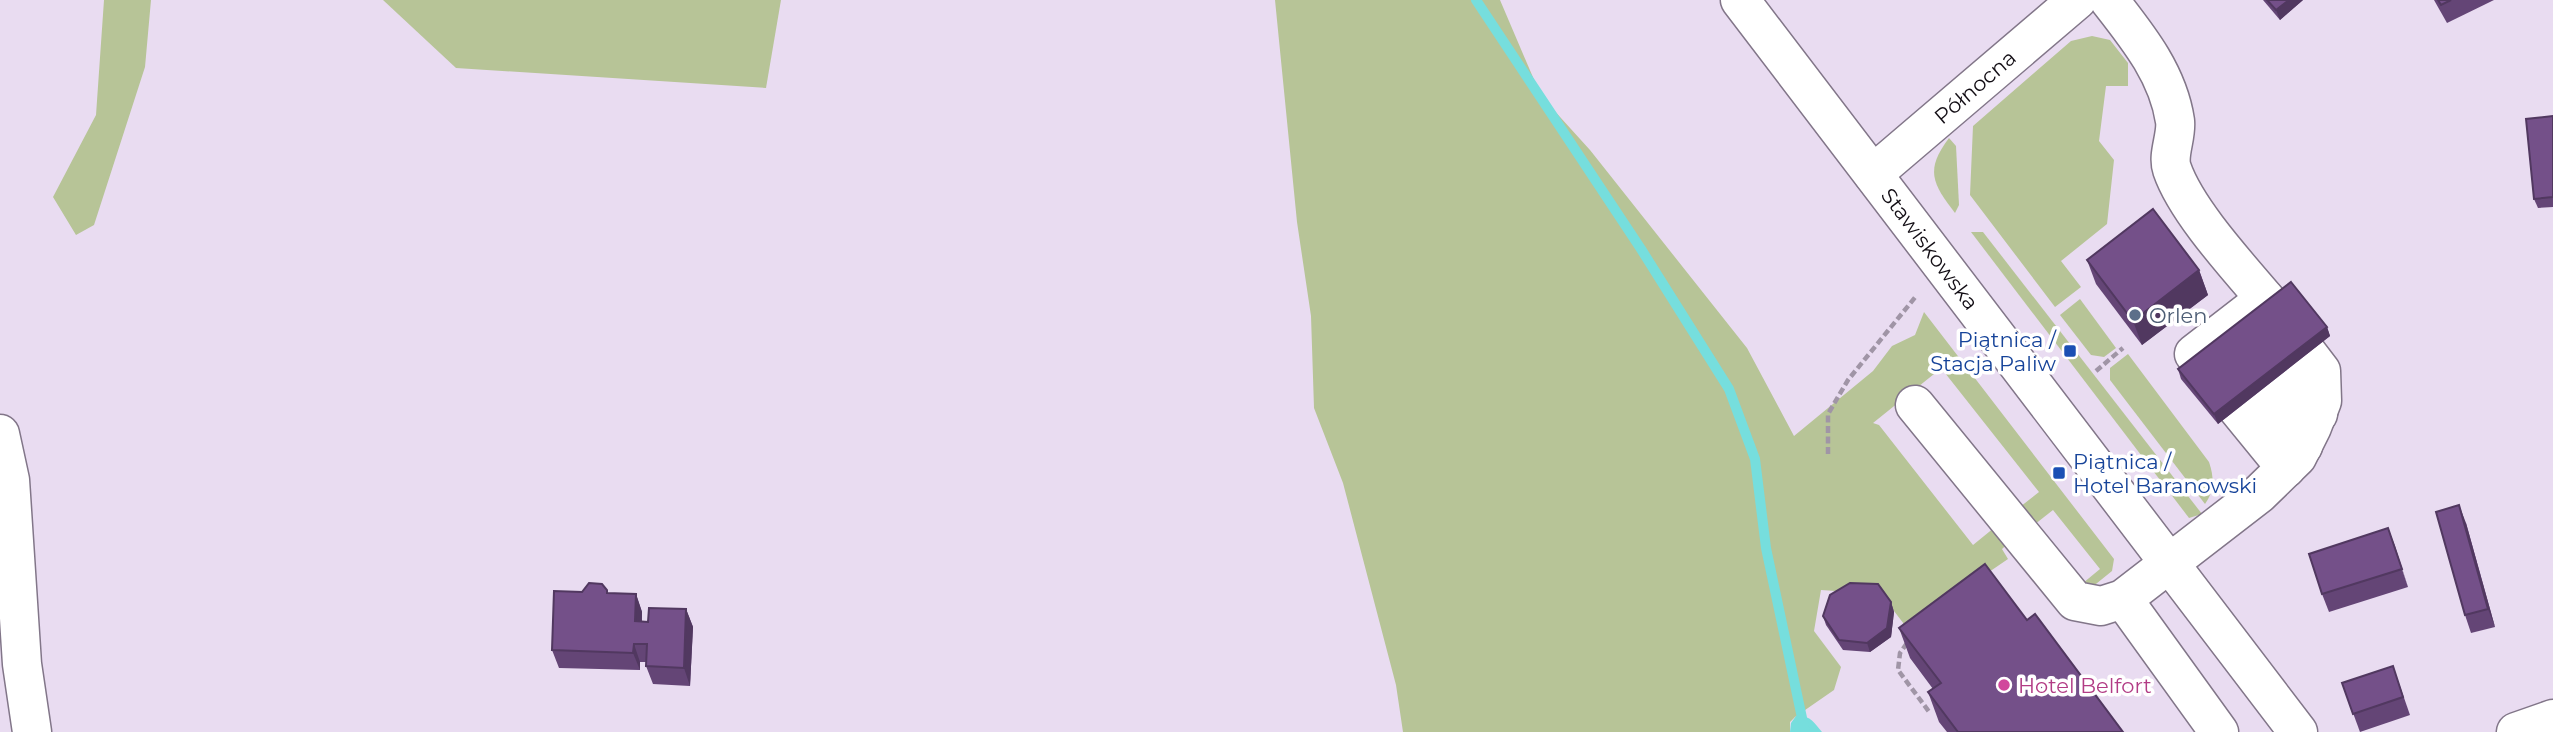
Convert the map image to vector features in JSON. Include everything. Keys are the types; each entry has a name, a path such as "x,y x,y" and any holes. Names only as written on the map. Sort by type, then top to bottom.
{"main road":[{"name":"Stawiskowska","path":"1740,0 2298,732"},
{"name":"Północna","path":"1873,174 2077,0"},
{"path":"2109,0 2154,61 2165,85 2176,123 2171,167 2196,214 2240,328"},
{"path":"1915,405 2075,601 2101,606 2123,599 2259,494 2302,443 2322,401 2321,371 2273,381 2302,443"},
{"path":"0,434 10,480 22,664 32,732"},
{"path":"2123,599 2220,732"},
{"path":"2516,732 2553,719"}],"path":[{"path":"1828,454 1828,414 1847,380 1943,265"},
{"path":"2096,371 2123,348"},
{"path":"1907,642 1900,653 1898,670 1930,713"}],"shaded area":[{"path":"104,0 151,0 145,67 94,225 76,235 53,197 96,115"},
{"path":"383,0 781,0 766,88 456,68"},
{"path":"1275,0 1500,0 1541,96 1590,150 1747,348 1794,436 1873,371 1892,346 1915,335 1924,312 2114,559 2112,571 2086,592 2077,588 2100,569 2053,510 2030,528 2016,510 2039,492 1945,373 1939,370 1873,423 1879,425 1973,545 2000,523 2013,539 2002,549 2008,559 1907,628 1881,594 1821,590 1814,631 1841,667 1834,690 1795,717 1790,722 1790,732 1403,732 1396,685 1343,483 1314,408 1311,316 1297,222"},
{"path":"2092,36 2110,40 2128,63 2128,86 2106,86 2099,141 2114,160 2107,224 2061,261 2081,287 2055,307 1970,195 1973,126 2071,41"},
{"path":"1949,138 1956,146 1959,205 1955,213 1941,193 1934,176 1937,159"},
{"path":"1971,232 1983,232 2202,514 2189,518"},
{"path":"2080,299 2116,348 2104,357 2091,355 2060,315"},
{"path":"2128,354 2209,462 2213,483 2205,504 2110,380 2110,368"},
{"path":"1796,716 1808,718 1822,732 1790,732 1791,723"}],"building":[{"path":"2267,0 2289,0 2276,10"},
{"path":"2438,0 2451,0 2441,5"},
{"path":"2553,116 2553,197 2534,199 2526,119"},
{"path":"2153,209 2199,270 2133,321 2087,260"},
{"path":"2291,282 2327,327 2214,414 2178,369"},
{"path":"2459,505 2488,609 2465,615 2436,512"},
{"path":"2388,528 2402,569 2322,594 2309,554"},
{"name":"Hotel Belfort","path":"1985,564 2027,620 2035,614 2123,732 1958,732 1928,692 1941,683 1899,628"},
{"path":"589,583 602,584 607,593 636,594 635,621 648,622 649,608 686,609 684,668 646,666 647,644 634,644 633,653 552,650 554,591 582,592"},
{"path":"1850,583 1878,584 1891,602 1887,628 1867,643 1839,640 1823,616 1830,595"},
{"path":"2393,666 2403,697 2353,714 2342,683"}],"waterway":[{"path":"1476,0 1641,249 1729,389 1755,459 1766,548 1805,732"}],"place":[{"name":"Orlen","path":"2135,315"},
{"name":"Piątnica / Stacja Paliw","path":"2070,351"},
{"name":"Piątnica / Hotel Baranowski","path":"2059,473"},
{"name":"Hotel Belfort","path":"2004,685"}]}
